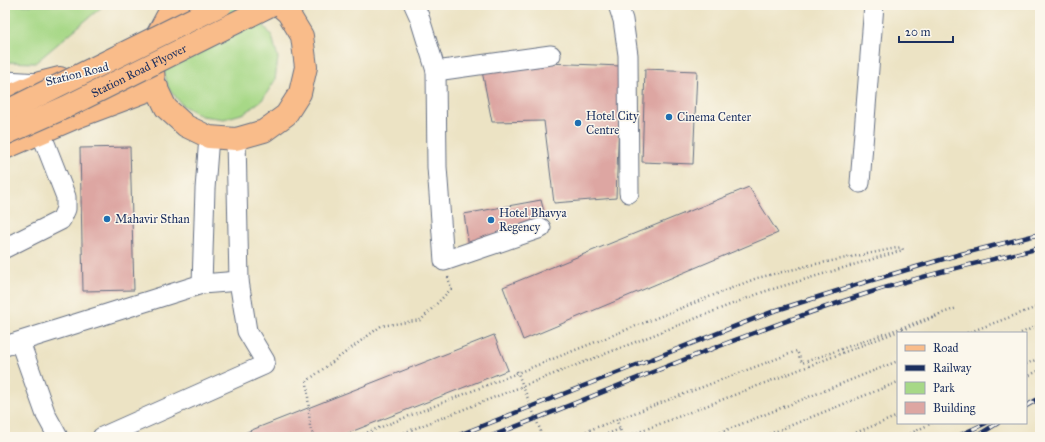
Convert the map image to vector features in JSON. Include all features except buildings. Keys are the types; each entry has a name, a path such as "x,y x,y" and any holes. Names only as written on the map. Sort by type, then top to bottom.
{"main road":[{"path":"179,5 168,15 155,39 152,56 154,83 166,108 186,126 209,137 236,139 264,131 286,115 300,93 306,67 302,36 286,7"},
{"name":"Station Road Flyover","path":"5,112 221,5"},
{"name":"Station Road Flyover","path":"5,134 286,7"},
{"name":"Station Road","path":"5,98 40,83 152,56"},
{"path":"5,148 77,117 156,87"}],"street":[{"path":"414,5 419,16 436,72 437,167 444,261 541,228"},
{"path":"618,5 623,20 628,55 629,193"},
{"path":"860,183 874,5"},
{"path":"436,72 551,55"},
{"path":"5,81 40,83"},
{"path":"5,248 60,220 66,209 66,197 41,132"},
{"path":"202,284 205,189 209,137"},
{"path":"102,437 264,365 265,361 247,331 239,281 236,139"},
{"path":"58,437 12,344 202,284 239,281"}],"path":[{"path":"356,437 757,278 902,247 903,250 763,292 393,437"},
{"path":"314,437 310,427 306,381 381,326 420,320 451,289 444,261"},
{"path":"970,332 1040,306"},
{"path":"571,437 616,419 797,351 802,363 957,308 625,437 616,419"},
{"path":"1023,332 1040,325"},
{"path":"1027,364 1040,358"},
{"path":"709,437 897,361"},
{"path":"1027,376 1040,370"},
{"path":"516,371 542,437"},
{"path":"762,437 897,382"},
{"path":"845,437 897,416"},
{"path":"903,437 930,424"},
{"path":"600,437 620,429"}],"green space":[{"path":"5,5 104,5 35,63 5,62"},
{"path":"225,5 239,7 258,18 272,36 278,58 275,80 263,99 245,113 224,119 201,116 182,105 168,87 162,65 165,43"}],"railway":[{"path":"454,437 774,311 957,255 1040,234"},
{"path":"489,437 721,345 815,311 906,282 1040,248"},
{"path":"1027,405 1040,398"},
{"path":"956,437 984,424"},
{"path":"975,437 996,424"}],"place":[{"name":"Cinema Center","path":"669,117"},
{"name":"Hotel City Centre","path":"578,123"},
{"name":"Mahavir Sthan","path":"107,219"},
{"name":"Hotel Bhavya Regency","path":"491,220"}]}
